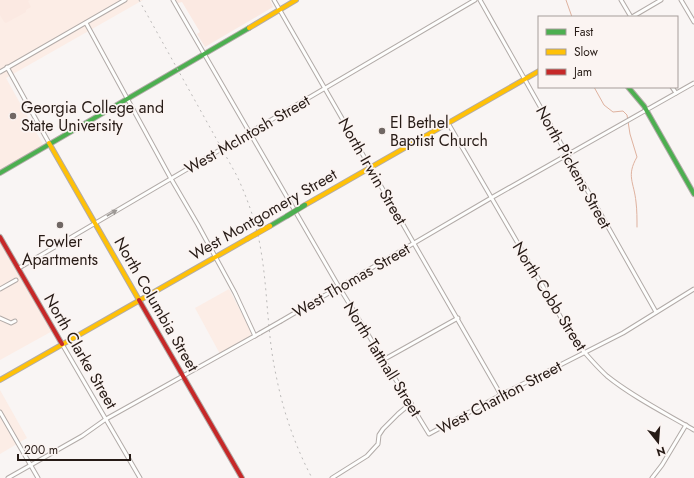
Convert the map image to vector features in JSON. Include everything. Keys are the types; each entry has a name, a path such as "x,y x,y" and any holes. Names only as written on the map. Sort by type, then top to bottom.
{"main road":[{"path":"0,173 296,0"},
{"name":"West Montgomery Street","path":"0,380 538,72"},
{"path":"629,88 646,111 694,194"},
{"name":"North Columbia Street","path":"49,144 242,478"},
{"name":"North Clarke Street","path":"0,237 62,344"}],"street":[{"path":"0,72 125,0"},
{"name":"North Tattnall Street","path":"173,0 339,287 429,434"},
{"name":"North Irwin Street","path":"274,0 502,395"},
{"name":"West McIntosh Street","path":"19,268 475,0"},
{"name":"North Pickens Street","path":"480,0 656,312"},
{"path":"621,0 631,16"},
{"path":"634,16 662,0"},
{"path":"681,0 694,22"},
{"path":"86,23 235,293 255,336"},
{"path":"7,67 49,144"},
{"name":"West Thomas Street","path":"8,478 82,436 106,419 255,336 491,198 694,83"},
{"path":"673,88 676,93"},
{"name":"North Cobb Street","path":"448,123 574,340 608,376 628,391 694,430"},
{"path":"0,289 16,280"},
{"name":"West Charlton Street","path":"429,434 585,353 694,289"},
{"path":"0,318 11,323 15,321"},
{"path":"383,360 458,318"},
{"name":"North Clarke Street","path":"62,344 140,478"},
{"path":"332,478 366,456 378,444 379,435 383,429 411,403"},
{"path":"0,412 38,478"},
{"path":"652,478 686,425"}],"shaded area":[{"name":"Georgia College and State University","path":"0,0 143,0 6,78 44,146 0,172"},
{"path":"0,0 30,0 28,1 31,7 26,10 26,12 6,23 0,15"},
{"path":"176,0 270,0 273,7 205,47 197,34 200,32 182,2 178,3"},
{"path":"0,234 56,329 0,360"},
{"path":"229,289 250,329 251,336 220,354 195,308"},
{"path":"0,390 27,438 0,454"}],"waterway":[{"path":"566,0 572,16"},
{"path":"595,88 604,105 613,112 623,111 627,115 630,134 637,157 631,174 635,195 637,227"}],"railway":[{"path":"139,0 237,176 255,222 261,251 273,360 279,388 295,441 312,478"}],"traffic: fast":[{"path":"0,173 249,28"},
{"path":"629,88 644,106 694,194"},
{"path":"287,216 305,205"},
{"path":"270,226 287,216"}],"traffic: slow":[{"path":"249,28 296,0"},
{"path":"305,205 538,72"},
{"path":"49,143 139,300"},
{"path":"247,239 270,226"},
{"path":"0,380 247,239"}],"traffic: jam":[{"path":"0,237 62,344"},
{"path":"139,300 242,478"}],"place":[{"name":"Georgia College and State University","path":"13,116"},
{"name":"El Bethel Baptist Church","path":"382,131"},
{"name":"Fowler Apartments","path":"60,225"}]}
